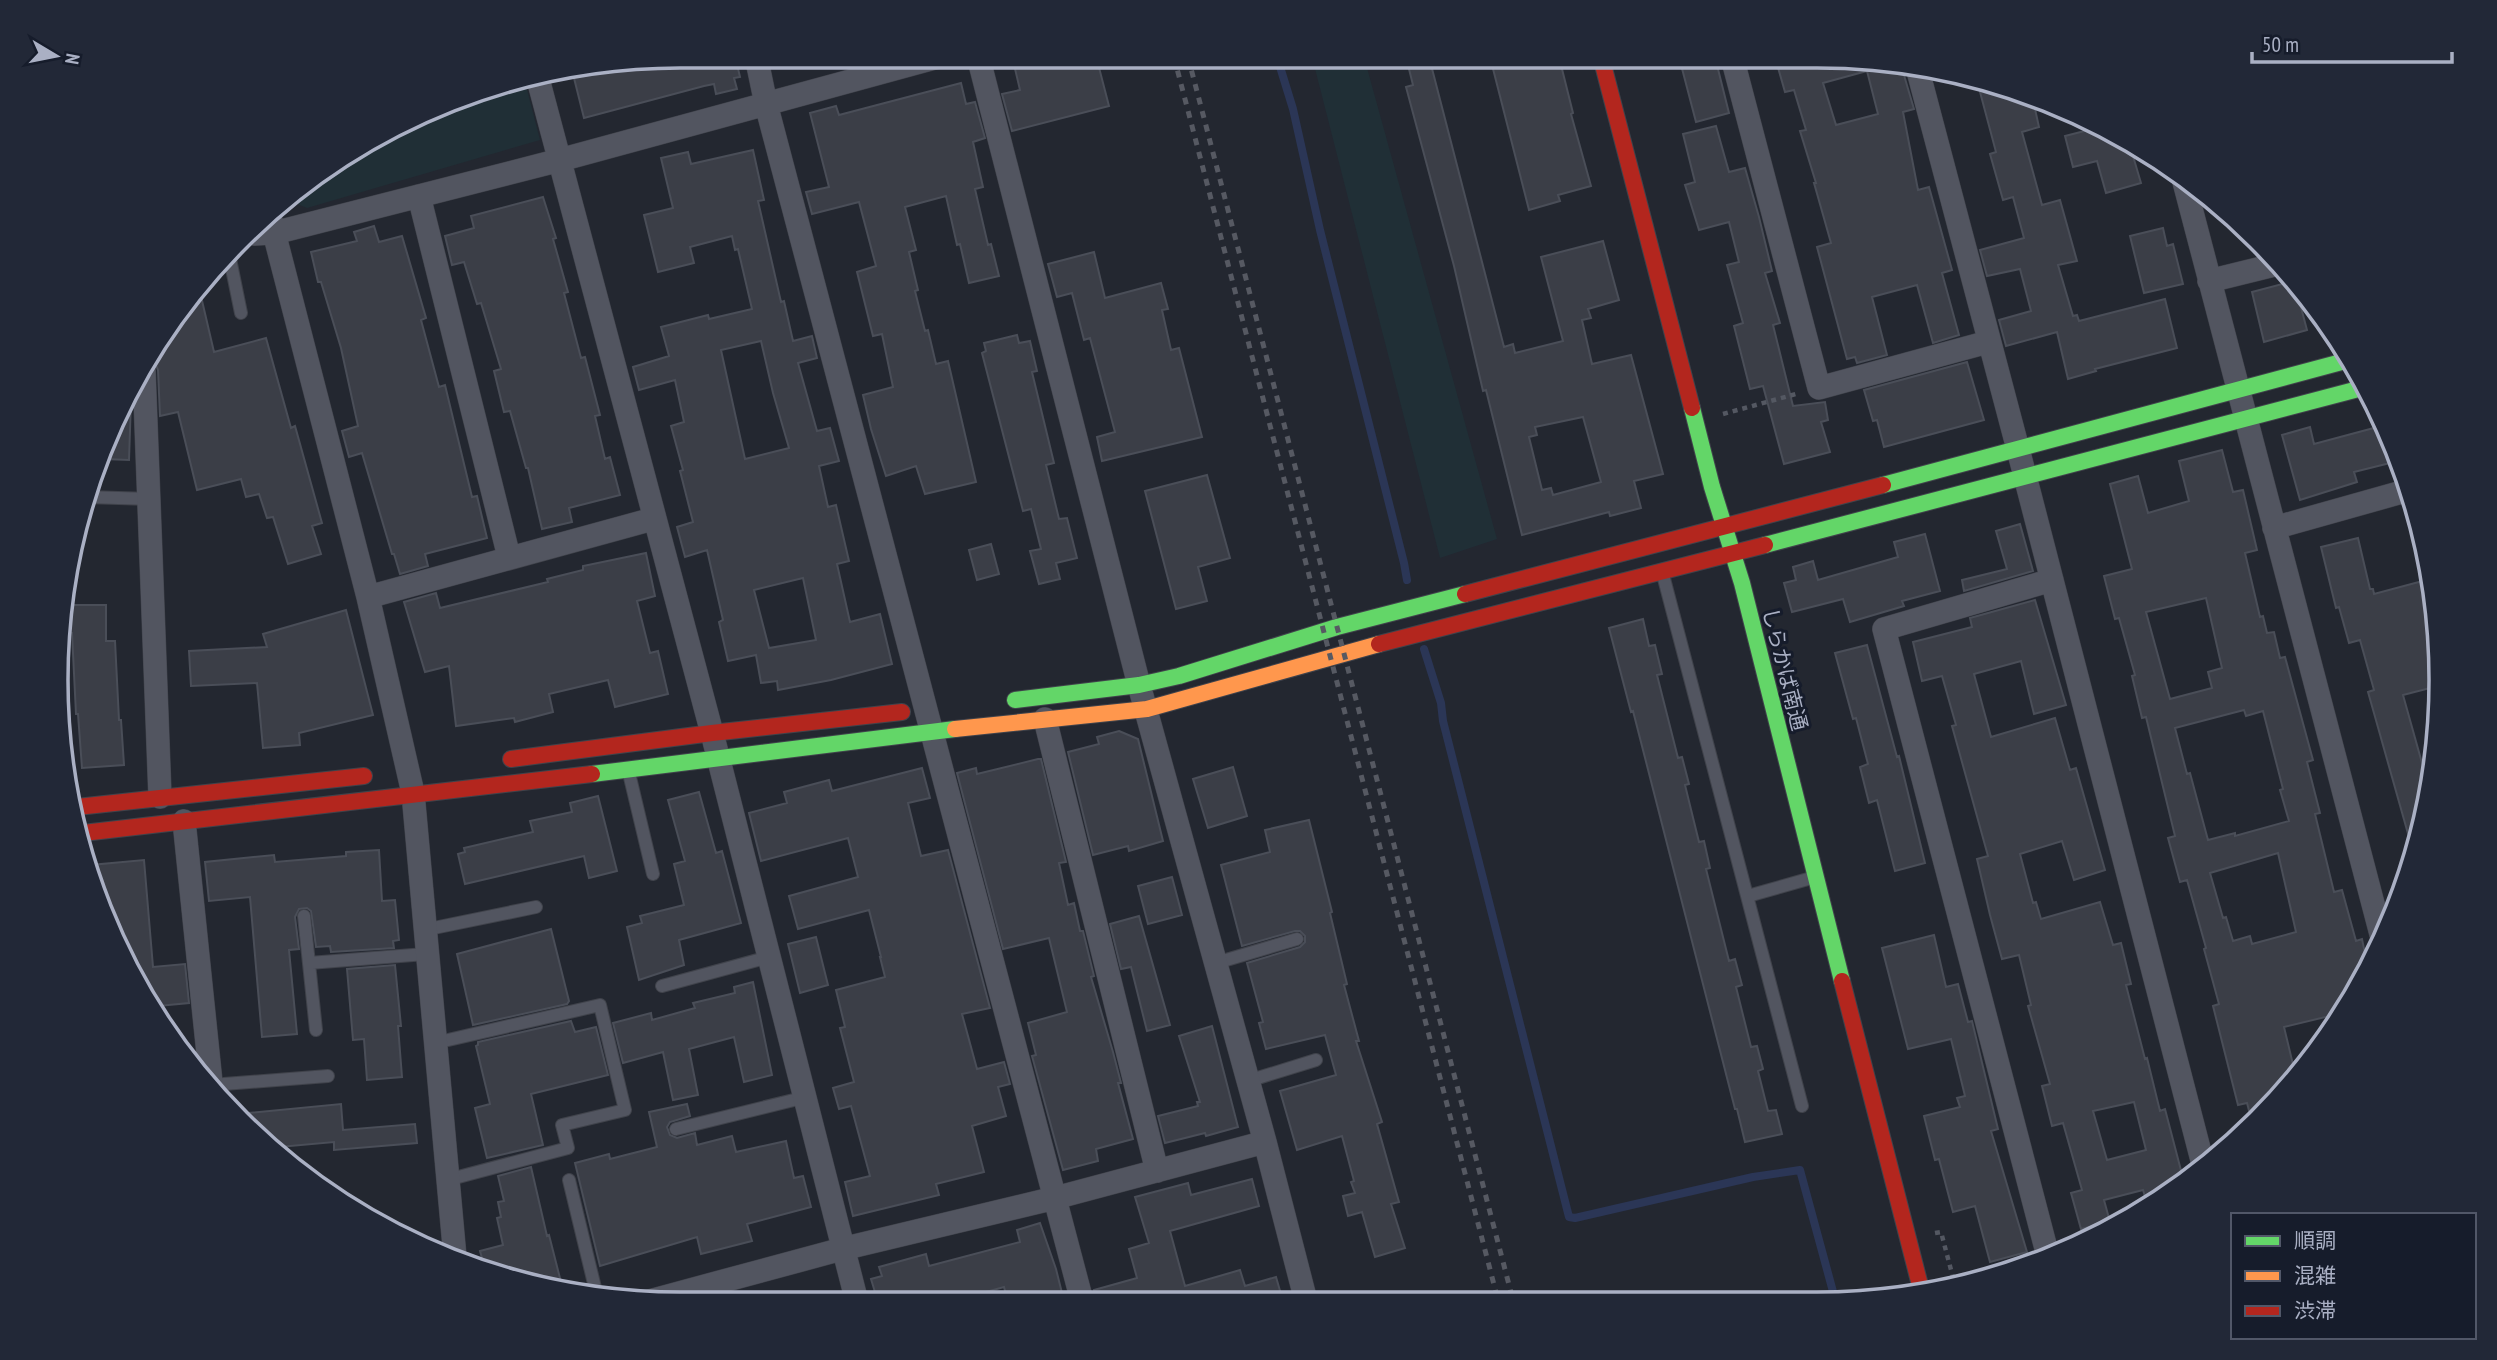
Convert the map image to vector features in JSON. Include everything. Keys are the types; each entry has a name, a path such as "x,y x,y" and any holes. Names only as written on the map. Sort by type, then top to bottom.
{"street":[{"path":"758,68 932,716 1080,1292"},
{"path":"269,227 419,196 898,68"},
{"path":"981,68 1139,685 1304,1292"},
{"name":"しらかば南通","path":"1604,68 1695,421 1733,552 1920,1283"},
{"path":"1735,68 1819,388 1988,342"},
{"path":"1920,77 2201,1155"},
{"path":"540,85 712,733 854,1292"},
{"path":"2187,193 2378,923"},
{"path":"419,196 509,556"},
{"path":"266,230 368,597 402,776 424,930 454,1248"},
{"path":"2209,281 2268,267"},
{"path":"1006,701 1139,685 1179,676 1337,627 1726,528 2340,362"},
{"path":"145,384 160,797"},
{"path":"493,761 712,733 932,716 1045,719 1147,709 1330,657 2026,478 2356,390"},
{"path":"2274,528 2399,493"},
{"path":"368,597 509,556 653,519"},
{"path":"2046,1247 1884,629 2052,580"},
{"path":"82,806 402,776 628,768 718,759 932,716"},
{"path":"1045,719 1157,1171"},
{"path":"88,832 184,821 402,776"},
{"path":"184,821 209,1069"},
{"path":"688,1292 842,1249 1055,1198 1265,1142"}],"lane":[{"path":"231,265 241,313"},
{"path":"97,497 150,499"},
{"path":"1662,571 1802,1106"},
{"path":"628,768 653,874"},
{"path":"1748,896 1815,877"},
{"path":"424,930 536,907"},
{"path":"304,916 316,1030"},
{"path":"1216,963 1297,939"},
{"path":"310,962 426,954"},
{"path":"662,986 769,957"},
{"path":"435,1043 600,1005 625,1110 562,1125 568,1148 447,1180"},
{"path":"1248,1081 1316,1060"},
{"path":"224,1088 328,1076"},
{"path":"676,1129 806,1097"},
{"path":"569,1180 595,1286"}],"path":[{"path":"1695,421 1819,388"},
{"path":"1941,1232 1953,1276"}],"shaded area":[{"path":"1315,68 1367,68 1497,539 1440,558"},
{"path":"527,88 540,140 307,208 297,204 340,171 374,150 446,115"}],"building":[{"path":"738,68 740,77 734,78 737,89 716,94 714,84 584,118 574,78 640,70"},
{"path":"1015,68 1099,68 1109,106 1012,131 1002,94 1020,90"},
{"path":"1409,68 1432,68 1504,347 1513,344 1515,353 1563,341 1541,257 1603,241 1619,300 1588,309 1591,318 1582,320 1592,364 1631,355 1663,474 1634,481 1641,508 1610,516 1609,512 1522,535 1406,87 1413,85","holes":["1583,417 1601,482 1553,495 1551,488 1542,490 1529,437 1537,435 1535,427"]},
{"path":"1493,68 1562,68 1591,186 1558,195 1560,201 1529,210"},
{"path":"1682,68 1718,68 1729,113 1696,122"},
{"path":"1778,68 1817,68 1857,70 1904,74 1914,109 1903,112 1918,190 1929,187 1952,270 1942,273 1959,335 1933,343 1917,285 1872,297 1887,355 1857,363 1855,357 1847,359 1817,247 1831,243 1800,131 1806,130 1794,90 1785,92","holes":["1867,71 1878,114 1836,125 1823,83"]},
{"path":"961,83 966,104 975,102 985,138 973,142 983,187 975,189 988,245 991,244 999,276 969,283 946,196 905,207 916,250 909,252 925,331 928,330 936,364 948,361 976,482 925,494 916,466 886,476 871,429 863,395 893,387 882,334 873,336 857,272 876,266 859,202 812,214 806,192 829,187 810,113 836,106 839,115"},
{"path":"1980,90 2035,109 2039,127 2022,132 2042,205 2060,200 2077,261 2058,265 2073,316 2077,315 2079,321 2165,299 2177,348 2095,369 2096,371 2068,379 2057,332 2006,346 1999,320 2031,311 2020,269 1987,276 1980,250 2024,238 2013,197 2003,200 1990,154 1996,152"},
{"path":"1716,126 1729,172 1745,168 1759,217 1772,271 1765,273 1780,323 1773,325 1793,406 1825,402 1828,420 1821,422 1830,452 1784,464 1763,386 1750,389 1734,326 1743,323 1727,265 1739,262 1729,222 1699,230 1685,185 1695,182 1683,134"},
{"path":"2087,130 2133,156 2141,183 2106,193 2097,161 2073,167 2065,136"},
{"path":"753,150 764,200 758,201 781,302 784,301 793,341 812,336 817,358 798,363 817,431 830,428 839,461 819,466 828,507 836,505 849,561 837,564 850,622 880,614 892,664 778,690 777,681 761,683 756,655 728,661 719,622 723,620 707,550 685,557 677,527 693,522 671,426 684,422 675,380 639,390 633,367 669,356 661,327 708,315 709,319 752,309 738,249 735,250 732,236 690,247 694,263 658,272 644,215 673,208 661,158 688,152 691,164","holes":["761,341 789,448 745,459 721,350","803,578 816,640 769,648 754,590"]},
{"path":"543,197 556,238 553,239 568,292 564,293 600,415 595,416 605,459 610,457 620,495 569,508 572,522 542,529 528,468 510,411 504,412 494,371 501,369 481,303 477,304 464,262 452,265 445,236 474,228 471,216"},
{"path":"374,226 379,242 402,236 426,318 421,320 439,387 445,385 472,497 477,496 487,538 425,554 428,566 400,574 362,453 349,457 342,431 358,426 341,348 321,282 318,282 311,252 357,241 354,232"},
{"path":"2163,228 2167,246 2173,244 2183,284 2144,293 2130,236"},
{"path":"1094,252 1105,298 1161,283 1168,309 1162,310 1171,350 1179,348 1202,437 1102,461 1097,437 1115,432 1090,338 1084,340 1072,293 1057,297 1048,264"},
{"path":"2283,284 2301,306 2307,330 2264,342 2252,292"},
{"path":"202,300 214,352 266,338 291,428 295,426 322,523 312,526 321,554 288,564 273,517 267,518 259,494 246,497 241,479 197,490 178,412 160,416 156,365 171,340"},
{"path":"1017,335 1019,343 1030,341 1037,371 1032,372 1054,463 1046,465 1059,519 1067,518 1077,558 1056,563 1060,579 1039,584 1030,551 1041,549 1031,509 1023,511 982,353 986,351 984,343"},
{"path":"1967,362 1984,420 1884,447 1877,420 1873,421 1864,390"},
{"path":"131,410 129,460 110,459"},
{"path":"2310,427 2314,444 2374,428 2389,463 2354,472 2357,482 2300,500 2282,435"},
{"path":"2222,450 2233,492 2243,490 2257,550 2245,553 2260,617 2263,616 2267,633 2274,632 2280,658 2285,657 2313,760 2307,762 2320,813 2315,814 2334,892 2342,890 2356,941 2362,939 2365,953 2328,1016 2284,1027 2293,1063 2250,1113 2247,1103 2238,1105 2213,1006 2219,1004 2204,949 2206,948 2187,880 2180,882 2168,838 2175,836 2146,717 2142,718 2132,676 2135,675 2119,618 2115,619 2104,576 2132,569 2110,484 2138,476 2148,513 2189,501 2179,461","holes":["2206,598 2222,668 2208,672 2212,688 2170,699 2146,612","2244,710 2246,716 2263,711 2289,821 2235,836 2235,833 2208,840 2175,728","2278,853 2296,932 2252,944 2250,936 2233,941 2226,917 2223,918 2210,873"]},
{"path":"1207,475 1230,558 1198,567 1207,601 1176,609 1145,491"},
{"path":"2020,524 2033,571 1964,591 1962,580 2007,569 1996,531"},
{"path":"1925,534 1940,591 1902,601 1904,606 1850,622 1843,599 1792,612 1784,583 1796,580 1793,567 1813,561 1818,580 1898,557 1894,542"},
{"path":"2358,538 2370,589 2373,589 2374,594 2421,581 2429,680 2429,688 2403,695 2423,766 2409,836 2368,692 2374,690 2360,640 2349,643 2339,607 2336,608 2321,547"},
{"path":"991,544 999,574 977,580 969,550"},
{"path":"646,553 655,596 637,601 650,653 658,651 668,694 615,707 608,680 549,694 553,712 515,722 514,718 456,726 449,666 425,672 404,602 436,593 440,608 548,582 547,579 583,570 583,566"},
{"path":"2035,600 2066,705 2034,714 2021,661 1974,674 1991,737 2055,718 2070,770 2076,768 2105,870 2074,880 2062,841 2020,854 2033,903 2036,902 2041,919 2100,902 2113,945 2121,943 2131,984 2126,985 2145,1059 2147,1058 2160,1111 2165,1109 2181,1171 2145,1196 2143,1190 2104,1200 2109,1218 2081,1229 2071,1193 2082,1190 2063,1123 2052,1126 2042,1086 2050,1084 2028,1006 2031,1005 2019,955 2002,959 1990,915 1977,859 1988,856 1952,726 1956,725 1942,676 1922,681 1913,642 1972,627 1970,618","holes":["2134,1102 2146,1150 2107,1160 2093,1111"]},
{"path":"73,605 106,605 106,641 115,641 124,765 82,768 72,633"},
{"path":"346,610 373,715 299,733 300,745 263,748 257,683 191,686 189,651 267,647 263,634"},
{"path":"1643,619 1649,646 1655,645 1662,674 1657,675 1678,758 1682,757 1689,784 1685,785 1699,842 1704,841 1710,868 1706,869 1729,961 1735,959 1742,985 1736,987 1751,1047 1757,1046 1763,1069 1758,1071 1768,1111 1776,1110 1782,1134 1745,1142 1735,1109 1633,711 1631,712 1609,628"},
{"path":"1867,645 1897,757 1899,756 1925,863 1895,871 1877,800 1869,803 1860,767 1868,764 1835,653"},
{"path":"1119,731 1138,739 1163,841 1129,851 1128,846 1093,855 1068,752 1099,744 1097,737"},
{"path":"1041,759 1066,862 1059,863 1068,905 1074,903 1080,931 1083,931 1094,976 1091,977 1113,1052 1133,1139 1096,1149 1098,1161 1063,1170 1032,1056 1036,1055 1028,1023 1067,1012 1049,938 1003,949 957,773 976,768 977,774"},
{"path":"1233,767 1247,816 1208,828 1193,779"},
{"path":"922,768 930,798 908,803 921,856 948,850 990,1008 962,1014 977,1069 1004,1062 1010,1084 998,1087 1006,1116 972,1126 984,1172 936,1184 939,1195 853,1216 845,1182 870,1176 851,1106 839,1109 833,1088 854,1082 840,1028 845,1027 836,990 885,977 869,910 798,929 789,896 858,877 848,838 761,861 749,813 787,803 784,792 829,780 832,791"},
{"path":"699,792 716,853 722,851 741,923 679,940 684,965 639,980 627,927 642,923 640,916 684,905 674,864 685,861 668,800"},
{"path":"598,796 617,871 589,878 584,856 465,884 458,854 465,852 464,848 533,832 530,821 572,812 570,803"},
{"path":"1309,820 1332,912 1330,913 1347,984 1344,985 1359,1041 1356,1041 1382,1122 1377,1124 1399,1202 1391,1204 1405,1248 1375,1257 1362,1212 1348,1216 1343,1196 1355,1193 1342,1136 1297,1150 1280,1091 1336,1075 1325,1035 1266,1049 1259,1023 1263,1022 1247,963 1300,947 1305,942 1305,936 1300,931 1295,931 1242,946 1221,865 1270,852 1265,830"},
{"path":"379,850 382,901 395,900 399,940 393,941 394,948 331,952 330,946 316,947 311,911 307,908 299,909 295,917 299,949 289,950 297,1034 262,1037 250,897 209,901 205,862 274,855 275,862 346,856 346,852"},
{"path":"144,860 153,967 185,964 189,1003 162,1006 131,951 97,864"},
{"path":"1172,877 1182,915 1148,924 1138,886"},
{"path":"1139,916 1170,1025 1147,1031 1131,967 1121,969 1110,924"},
{"path":"551,929 569,1001 567,1004 473,1025 457,954"},
{"path":"1934,935 1946,987 1958,984 1968,1022 1972,1021 1998,1129 1991,1131 2027,1252 1990,1262 1975,1206 1953,1212 1939,1159 1935,1160 1924,1116 1960,1107 1957,1098 1965,1096 1951,1039 1908,1049 1882,948"},
{"path":"816,937 828,985 800,993 788,944"},
{"path":"395,965 401,1026 398,1026 402,1077 367,1080 364,1039 353,1040 347,969"},
{"path":"753,982 772,1075 744,1082 734,1037 689,1049 698,1095 673,1100 663,1052 623,1063 613,1023 651,1013 652,1020 695,1008 693,1003 735,993 734,987"},
{"path":"571,1021 575,1032 596,1027 608,1075 531,1094 543,1145 487,1158 475,1108 490,1104 476,1046 478,1042"},
{"path":"1212,1026 1238,1127 1165,1143 1158,1116 1198,1106 1197,1102 1200,1102 1179,1036"},
{"path":"341,1104 343,1130 415,1124 417,1143 334,1150 334,1142 285,1146 247,1113"},
{"path":"687,1104 690,1116 670,1122 667,1127 670,1135 677,1138 695,1133 697,1145 732,1136 736,1152 786,1141 794,1178 803,1176 811,1207 747,1224 752,1241 701,1254 697,1237 600,1266 575,1163 609,1154 610,1159 657,1147 649,1112"},
{"path":"531,1167 560,1280 482,1259 480,1251 503,1245 497,1218 501,1217 498,1202 504,1201 498,1176"},
{"path":"1252,1179 1259,1206 1170,1231 1185,1286 1240,1270 1245,1286 1276,1277 1280,1292 1094,1292 1137,1278 1129,1249 1149,1243 1135,1197 1188,1183 1191,1195"},
{"path":"1040,1223 1062,1292 1005,1292 1004,1287 986,1292 875,1292 871,1279 882,1276 879,1267 926,1254 929,1266 1020,1242 1017,1230"}],"waterway":[{"path":"1280,68 1293,109 1320,230 1407,580"},
{"path":"1424,649 1441,703 1443,721 1569,1217 1575,1218 1753,1177 1800,1170 1833,1291"}],"railway":[{"path":"1177,68 1496,1292"},
{"path":"1191,68 1511,1292"}],"traffic: fast":[{"path":"1883,485 2340,362"},
{"path":"1765,545 2356,390"},
{"path":"1692,408 1712,487 1742,583 1842,981"},
{"path":"1015,700 1139,685 1179,676 1337,627 1465,594"},
{"path":"592,774 955,729"}],"traffic: slow":[{"path":"955,729 1147,709 1379,644"}],"traffic: jam":[{"path":"1604,68 1692,408"},
{"path":"1465,594 1883,485"},
{"path":"1379,644 1765,545"},
{"path":"511,759 902,712"},
{"path":"88,832 592,774"},
{"path":"82,806 364,776"},
{"path":"1842,981 1919,1283"}]}
